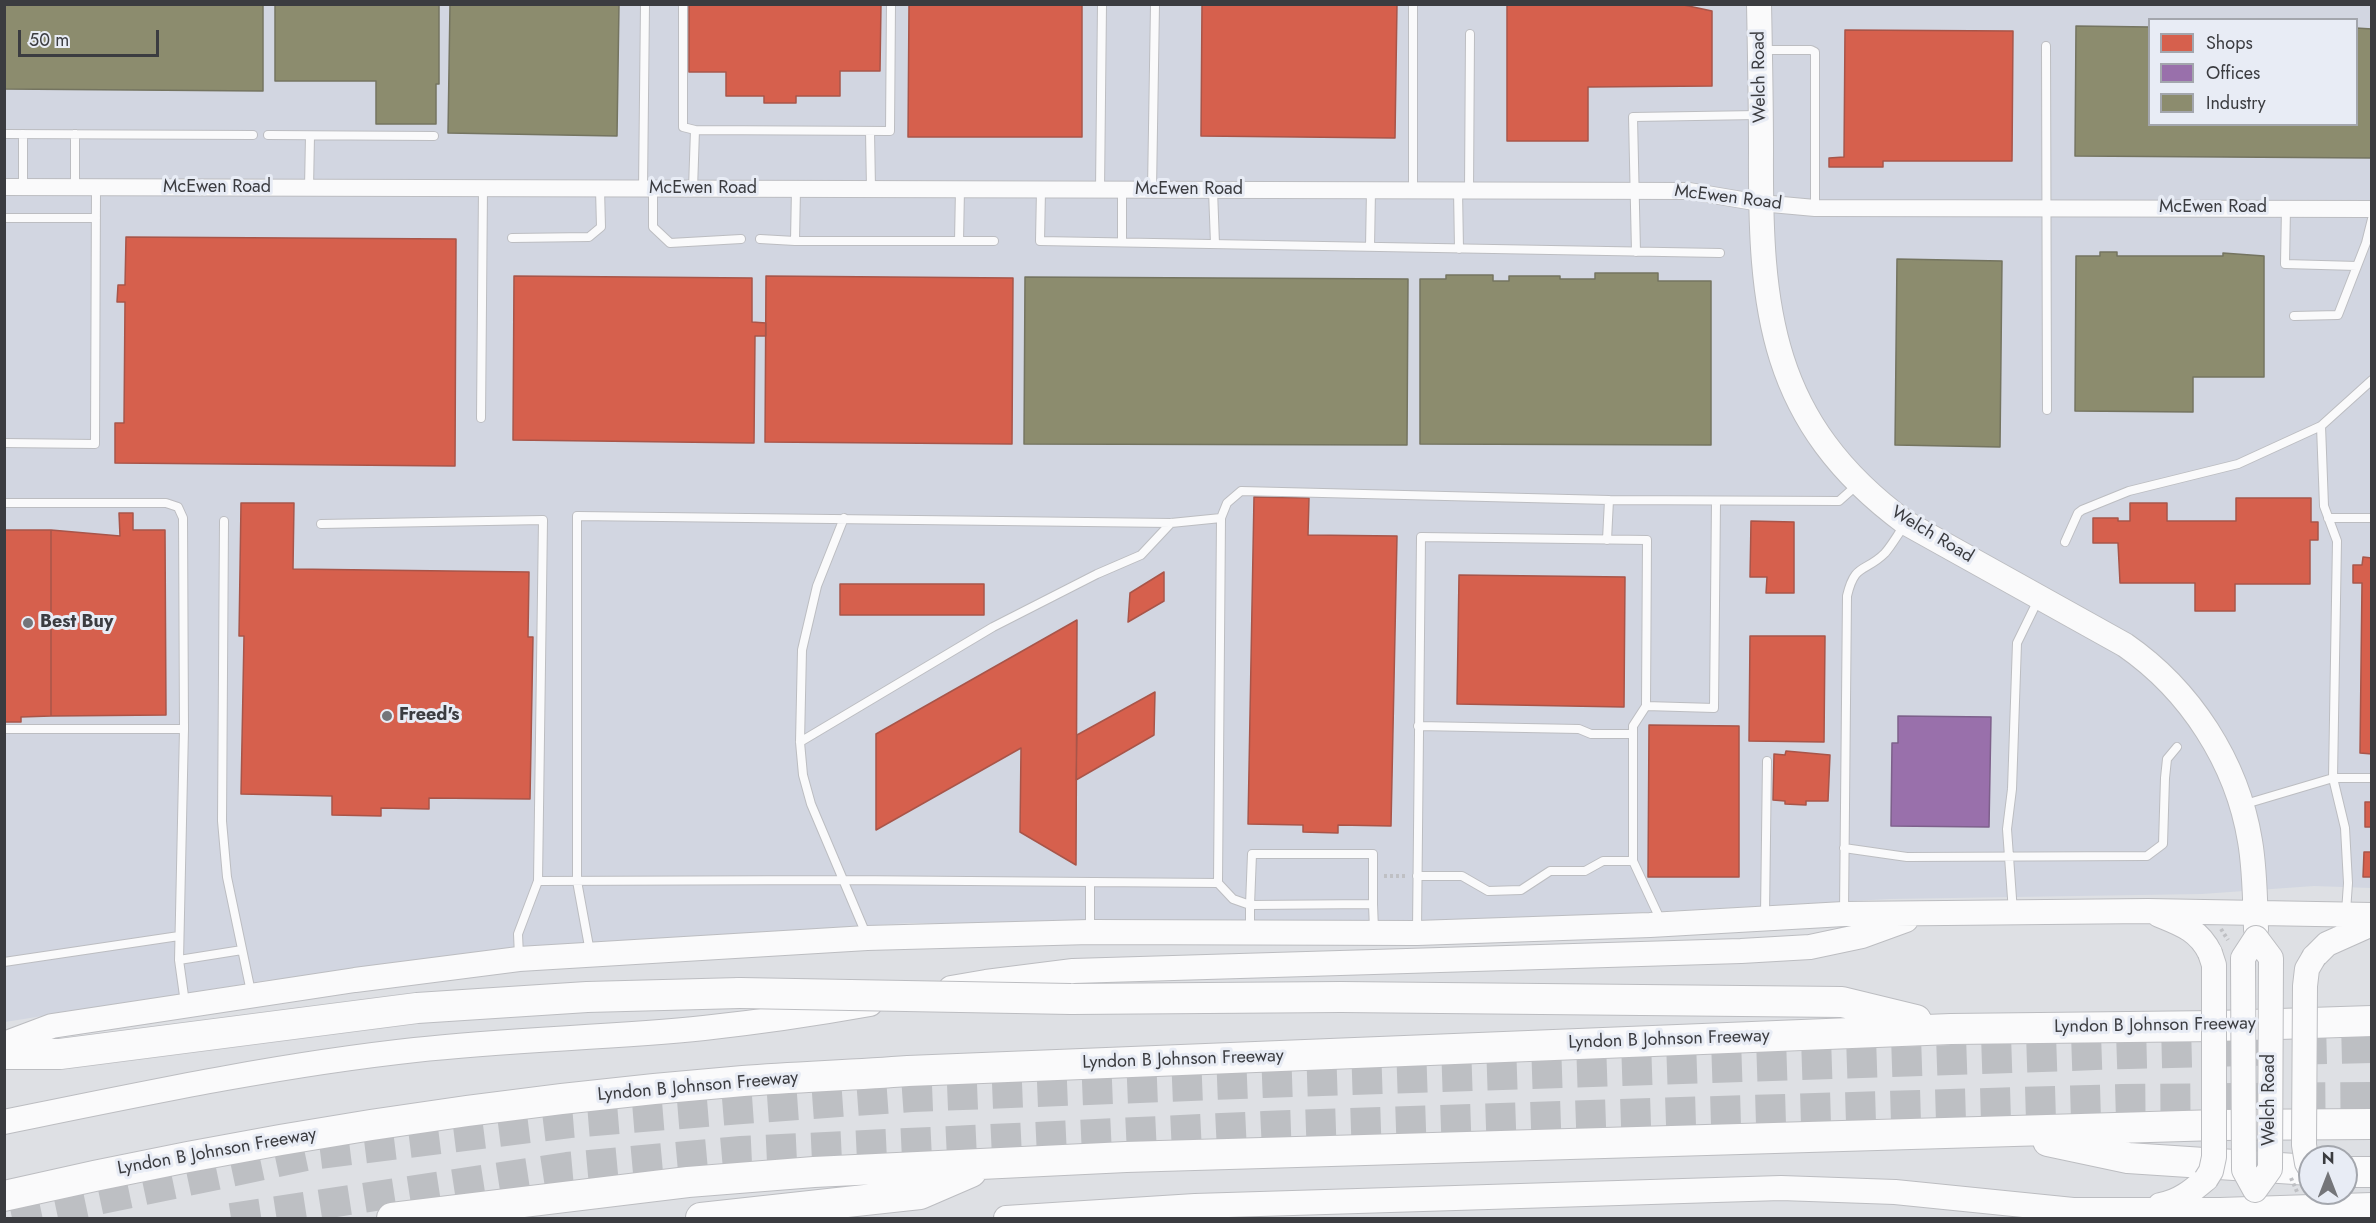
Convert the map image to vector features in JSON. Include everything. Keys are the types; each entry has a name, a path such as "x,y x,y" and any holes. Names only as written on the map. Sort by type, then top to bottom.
{"highway":[{"path":"4,1054 60,1054 417,1008 587,997 740,993 1071,999 1341,997 1842,1002 1951,1029"},
{"name":"Lyndon B Johnson Freeway","path":"4,1196 106,1173 307,1135 570,1098 743,1081 919,1071 1951,1029 2217,1026 2372,1021"},
{"path":"392,1218 688,1182 814,1172 1126,1157 2218,1125 2372,1124"},
{"path":"1998,1131 2128,1158 2298,1168"},
{"path":"701,1218 920,1194 988,1164"}],"main road":[{"name":"Welch Road","path":"1759,4 1760,203 1766,291 1773,330 1789,378 1808,418 1827,448 1858,484 1906,523 2124,645 2146,660 2186,701 2221,753 2241,805 2252,860 2256,912 2256,938 2244,958 2244,1170 2255,1206"},
{"path":"4,1044 52,1026 356,980 519,960 867,938 1090,932 1417,933 1662,924 1844,914 2148,911 2372,915"},
{"path":"2128,1210 2169,1204 2190,1194 2206,1179 2214,1157 2214,965 2204,940 2189,928 2148,911"},
{"path":"4,1122 230,1077 320,1062 417,1049 702,1028 788,1018 986,982 1073,971 1810,947 1862,936 1920,915"},
{"path":"2304,1145 2307,969 2314,957 2327,944 2372,924"},
{"path":"1006,1218 1196,1206 1781,1188 1895,1192 2039,1207 2128,1210 2298,1202"}],"street":[{"name":"McEwen Road","path":"4,188 1689,191 1760,203 1815,208 2372,209"}],"lane":[{"path":"645,4 648,189 653,227 670,243 741,239"},
{"path":"683,4 684,127 695,130 870,131 890,131 891,4"},
{"path":"1100,190 1102,4"},
{"path":"1152,190 1155,4"},
{"path":"1413,4 1413,190"},
{"path":"1459,249 1464,190 1470,34"},
{"path":"2046,46 2047,410"},
{"path":"1760,50 1812,50 1815,52 1815,208"},
{"path":"1636,252 1633,117 1761,116"},
{"path":"693,189 695,130"},
{"path":"870,131 871,189"},
{"path":"4,134 253,135"},
{"path":"23,135 23,188"},
{"path":"75,135 75,188"},
{"path":"268,135 434,136"},
{"path":"309,188 310,136"},
{"path":"4,443 95,444 96,188"},
{"path":"481,418 483,189"},
{"path":"512,238 589,237 601,227 600,189"},
{"path":"795,241 796,189"},
{"path":"959,241 960,189"},
{"path":"1041,190 1040,241 1720,253"},
{"path":"1122,190 1122,243"},
{"path":"1213,190 1215,244"},
{"path":"1370,247 1371,190"},
{"path":"2286,208 2285,264 2357,266"},
{"path":"4,218 96,218"},
{"path":"2294,316 2338,315 2366,243 2372,219"},
{"path":"760,239 994,241"},
{"path":"2065,542 2078,513 2129,491 2238,464 2321,426 2372,380"},
{"path":"2321,426 2324,506 2337,541 2333,778 2345,828 2348,883 2346,914"},
{"path":"1373,904 1250,906 1233,899 1218,883 1221,518 1227,503 1241,491 1609,500 1839,501 1858,484"},
{"path":"1607,540 1609,500"},
{"path":"1646,706 1714,708 1716,501"},
{"path":"4,503 166,503 178,507 183,518 184,729 178,960 185,1005"},
{"path":"591,956 577,881 577,516 1171,523 1221,518"},
{"path":"844,518 817,586 802,650 800,742 803,775 811,804 867,938"},
{"path":"2328,518 2372,518"},
{"path":"321,524 543,520 538,881 518,934 519,960"},
{"path":"224,521 222,821 227,877 252,996"},
{"path":"800,742 993,627 1097,574 1141,555 1171,523"},
{"path":"1844,914 1847,596 1851,579 1856,572 1885,553 1906,523"},
{"path":"1417,933 1421,537 1647,540 1646,706 1633,726 1633,861 1662,924"},
{"path":"2013,912 2007,829 2012,789 2017,643 2039,597"},
{"path":"1418,726 1578,729 1591,734 1633,734"},
{"path":"4,729 184,729"},
{"path":"1844,848 1907,857 2147,856 2163,844 2164,778 2167,759 2177,747"},
{"path":"1765,919 1767,761"},
{"path":"2241,805 2333,778 2372,778"},
{"path":"1251,933 1252,854 1373,854 1374,933"},
{"path":"1417,876 1462,876 1488,891 1521,890 1550,871 1585,871 1603,861 1633,861"},
{"path":"538,881 844,880 1218,883"},
{"path":"1090,882 1090,932"},
{"path":"4,962 179,936"},
{"path":"178,960 242,950"}],"path":[{"path":"1373,876 1417,876"}],"shaded area":[{"path":"5,5 2371,5 2371,888 2314,886 2202,894 1890,899 1446,923 909,923 711,935 269,980 5,1022"}],"building: Shops":[{"path":"689,4 881,4 880,71 840,71 840,96 796,96 796,103 764,103 764,96 726,96 726,72 689,72"},
{"path":"909,4 1082,4 1082,137 908,137"},
{"path":"1202,4 1397,4 1395,138 1201,136"},
{"path":"1507,4 1679,4 1712,11 1712,86 1588,87 1588,141 1507,141"},
{"path":"1845,30 2013,31 2012,161 1883,161 1883,167 1829,167 1829,158 1844,157"},
{"path":"126,237 456,239 455,466 115,463 115,423 124,423 125,302 117,302 118,285 125,285"},
{"path":"514,276 752,278 752,322 766,323 766,336 755,336 754,443 513,440"},
{"path":"766,276 1013,278 1012,444 765,442"},
{"path":"1254,497 1309,498 1308,535 1397,536 1391,826 1338,825 1338,833 1303,832 1303,825 1248,824"},
{"path":"2236,498 2311,498 2311,522 2318,522 2318,540 2310,540 2310,584 2235,584 2235,611 2195,611 2195,583 2120,583 2118,543 2093,543 2093,518 2118,518 2118,521 2130,521 2130,503 2167,503 2167,521 2236,521"},
{"name":"Freed's","path":"241,503 294,503 293,569 529,572 528,637 533,637 530,799 429,798 429,809 381,808 381,816 332,815 332,796 241,794 244,636 239,636"},
{"path":"119,513 133,513 133,530 165,530 166,715 51,716 51,530 120,536"},
{"path":"1751,521 1794,522 1794,593 1766,593 1767,577 1750,577"},
{"name":"Best Buy","path":"4,530 51,530 51,716 21,717 21,722 4,722"},
{"path":"2363,557 2372,558 2372,754 2360,753 2362,583 2353,583 2353,565 2362,565"},
{"path":"1164,572 1164,601 1128,622 1130,593"},
{"path":"1459,575 1625,577 1624,707 1457,704"},
{"path":"840,584 984,584 984,615 840,615"},
{"path":"1077,620 1076,865 1020,832 1021,748 876,830 876,734"},
{"path":"1750,636 1825,636 1824,742 1749,741"},
{"path":"1155,692 1154,735 1076,780 1077,735"},
{"path":"1649,725 1739,726 1739,877 1648,877"},
{"path":"1786,751 1830,755 1828,801 1806,801 1806,805 1785,804 1785,801 1773,800 1774,754 1785,755"},
{"path":"2371,793 2372,827 2365,827 2365,802 2371,802"},
{"path":"2364,852 2372,852 2372,877 2363,877"}],"building: Offices":[{"path":"1898,716 1991,717 1989,827 1891,826 1892,743 1898,743"}],"building: Industry":[{"path":"4,4 263,4 263,91 4,89"},
{"path":"275,4 439,4 439,84 436,84 436,124 376,124 376,81 275,81"},
{"path":"450,4 619,4 617,136 448,133"},
{"path":"2076,26 2148,27 2148,126 2358,126 2358,28 2372,29 2372,158 2075,156"},
{"path":"2100,252 2117,252 2117,256 2223,256 2223,253 2264,256 2264,377 2193,377 2193,412 2075,411 2076,256 2100,256"},
{"path":"1897,259 2002,261 2000,447 1895,445"},
{"path":"1595,273 1658,273 1658,281 1711,281 1711,445 1420,444 1420,279 1446,279 1446,275 1493,275 1493,281 1509,281 1509,276 1595,279"},
{"path":"1025,277 1408,279 1407,445 1024,444"}],"tunnel":[{"path":"12,1218 311,1155 570,1123 742,1109 912,1097 1264,1083 2372,1048"},
{"path":"231,1218 567,1167 741,1151 1264,1126 1681,1112 2122,1099 2372,1097"}],"place":[{"name":"Best Buy","path":"28,623"},
{"name":"Freed's","path":"387,716"}]}
